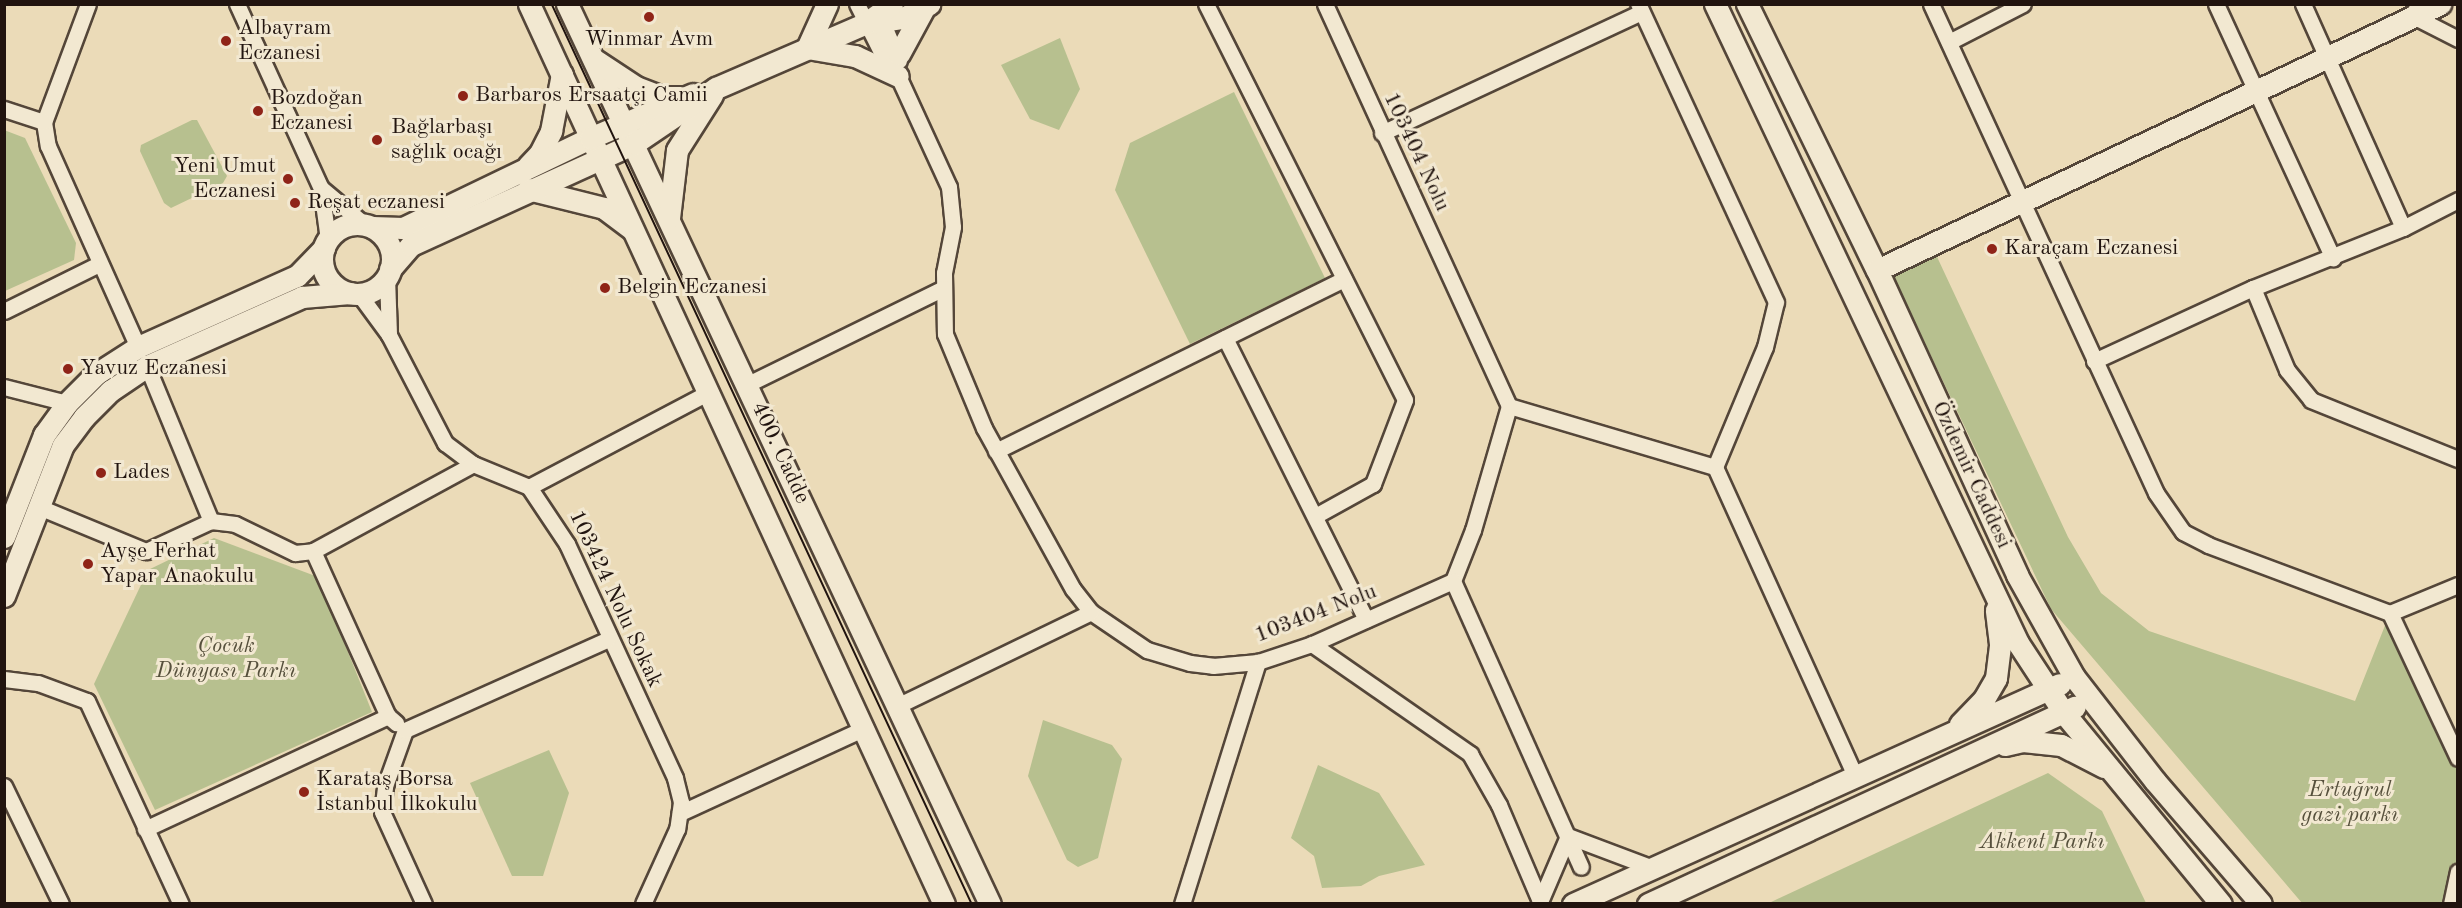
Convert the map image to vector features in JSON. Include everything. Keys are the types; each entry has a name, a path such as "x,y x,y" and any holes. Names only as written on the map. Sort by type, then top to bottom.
{"main road":[{"name":"400. Cadde","path":"529,4 944,903"},
{"name":"400. Cadde","path":"567,4 588,53 626,122 669,219 990,903"},
{"path":"807,48 827,4"},
{"name":"Özdemir Caddesi","path":"1715,4 1994,594 2048,690 2221,903"},
{"name":"Özdemir Caddesi","path":"1747,4 1877,270 2017,574 2074,677 2089,699 2261,903"},
{"path":"1877,270 2327,57 2415,11 2440,4"},
{"path":"4,596 63,445 84,417 110,391 147,366 302,297 375,289 411,245 525,181 590,138 684,96 716,88 807,48 875,12 903,18 927,6"},
{"path":"899,54 927,6"},
{"path":"807,48 855,56 898,76"},
{"path":"588,53 636,87 662,97 684,96"},
{"path":"525,181 551,131 562,73"},
{"path":"4,537 12,495 44,435 67,403 96,374 138,347 297,276 339,228 368,226 403,228 525,181 599,159 635,143 716,88"},
{"path":"669,219 677,150 716,88"},
{"path":"525,181 603,208 635,232"},
{"path":"368,226 389,245 388,273"},
{"path":"326,244 323,264 329,280 355,293"},
{"path":"1952,732 1984,699 1996,678 2000,644 1994,594"},
{"path":"1573,903 2074,677"},
{"path":"1648,903 2089,699"},
{"path":"1967,754 2023,741 2061,745 2112,771"}],"street":[{"path":"88,4 44,122 48,146 138,347"},
{"path":"237,4 321,188 326,244"},
{"path":"1206,4 1405,400 1373,484 1317,515"},
{"name":"103404 Nolu","path":"1325,4 1382,133 1509,406"},
{"path":"1931,4 2156,493 2183,532 2208,545 2390,613 2457,585"},
{"path":"1948,42 2023,4"},
{"path":"2216,4 2333,258"},
{"path":"2303,4 2403,228"},
{"path":"1382,133 1640,8 1776,302 1765,347 1715,467 1856,775"},
{"path":"2415,11 2457,39"},
{"path":"875,12 899,54 898,76"},
{"name":"103404 Nolu","path":"875,12 898,76 949,187 953,227 944,288 945,334 996,451 1072,589 1091,612 1127,640 1168,658 1213,666 1258,662 1312,644 1453,581"},
{"path":"4,109 44,122"},
{"path":"321,188 368,226"},
{"path":"2094,361 2253,288 2333,258 2403,228 2457,200"},
{"path":"4,311 99,264"},
{"path":"388,273 389,335"},
{"path":"996,451 1344,279"},
{"path":"748,384 944,288"},
{"path":"2253,288 2287,370 2311,400 2457,459"},
{"path":"355,293 389,335 445,443 473,464 530,487 709,392"},
{"path":"1225,338 1317,515 1366,620"},
{"path":"147,366 211,521"},
{"path":"4,387 67,403"},
{"path":"1581,867 1453,581 1473,530 1509,406 1715,467"},
{"path":"39,507 146,551 211,521 235,524 295,552 313,551 473,464"},
{"name":"103424 Nolu Sokak","path":"530,487 567,544 608,639 675,778 680,813 677,829 643,903"},
{"path":"313,551 388,716 405,730"},
{"path":"898,705 1091,612"},
{"path":"2390,613 2457,758"},
{"path":"424,903 382,812 385,786 405,730 608,639"},
{"path":"1312,644 1470,754 1499,805 1539,902"},
{"path":"1182,903 1258,662"},
{"path":"4,679 38,683 87,701 145,830 182,903"},
{"path":"145,830 388,716"},
{"path":"680,813 865,728"},
{"path":"4,786 57,902"},
{"path":"1568,836 1650,867"},
{"path":"1539,902 1568,836"},
{"path":"2451,903 2457,872"}],"green space":[{"path":"1060,38 1080,89 1059,130 1030,119 1001,65"},
{"path":"1234,92 1325,278 1190,344 1115,190 1130,143"},
{"path":"192,120 197,120 227,176 223,183 171,208 164,203 140,151 141,145"},
{"path":"4,130 25,138 76,243 74,260 5,291"},
{"name":"Ertuğrul gazi parkı","path":"1931,244 2068,537 2101,593 2149,631 2355,701 2390,613 2457,758 2458,872 2451,903 2302,903 2051,609 1888,265"},
{"name":"Çocuk Dünyası Parkı","path":"214,538 318,577 372,712 155,810 94,684 148,570"},
{"path":"1043,720 1112,745 1122,759 1098,858 1078,867 1067,860 1028,776"},
{"path":"549,750 569,793 543,876 512,876 470,783"},
{"path":"1318,765 1379,793 1425,865 1379,876 1361,886 1322,888 1314,856 1291,838"},
{"name":"Akkent Parkı","path":"2048,773 2102,811 2146,903 1769,903"}],"tram line":[{"path":"552,4 972,904"}],"place":[{"name":"Winmar Avm","path":"649,17"},
{"name":"Albayram Eczanesi","path":"226,41"},
{"name":"Barbaros Ersaatçi Camii","path":"463,96"},
{"name":"Bozdoğan Eczanesi","path":"258,111"},
{"name":"Bağlarbaşı sağlık ocağı","path":"377,140"},
{"name":"Yeni Umut Eczanesi","path":"288,179"},
{"name":"Reşat eczanesi","path":"295,203"},
{"name":"Karaçam Eczanesi","path":"1992,249"},
{"name":"Belgin Eczanesi","path":"605,288"},
{"name":"Yavuz Eczanesi","path":"68,369"},
{"name":"Lades","path":"101,473"},
{"name":"Ayşe Ferhat Yapar Anaokulu","path":"88,564"},
{"name":"Karataş Borsa İstanbul İlkokulu","path":"304,792"}]}
